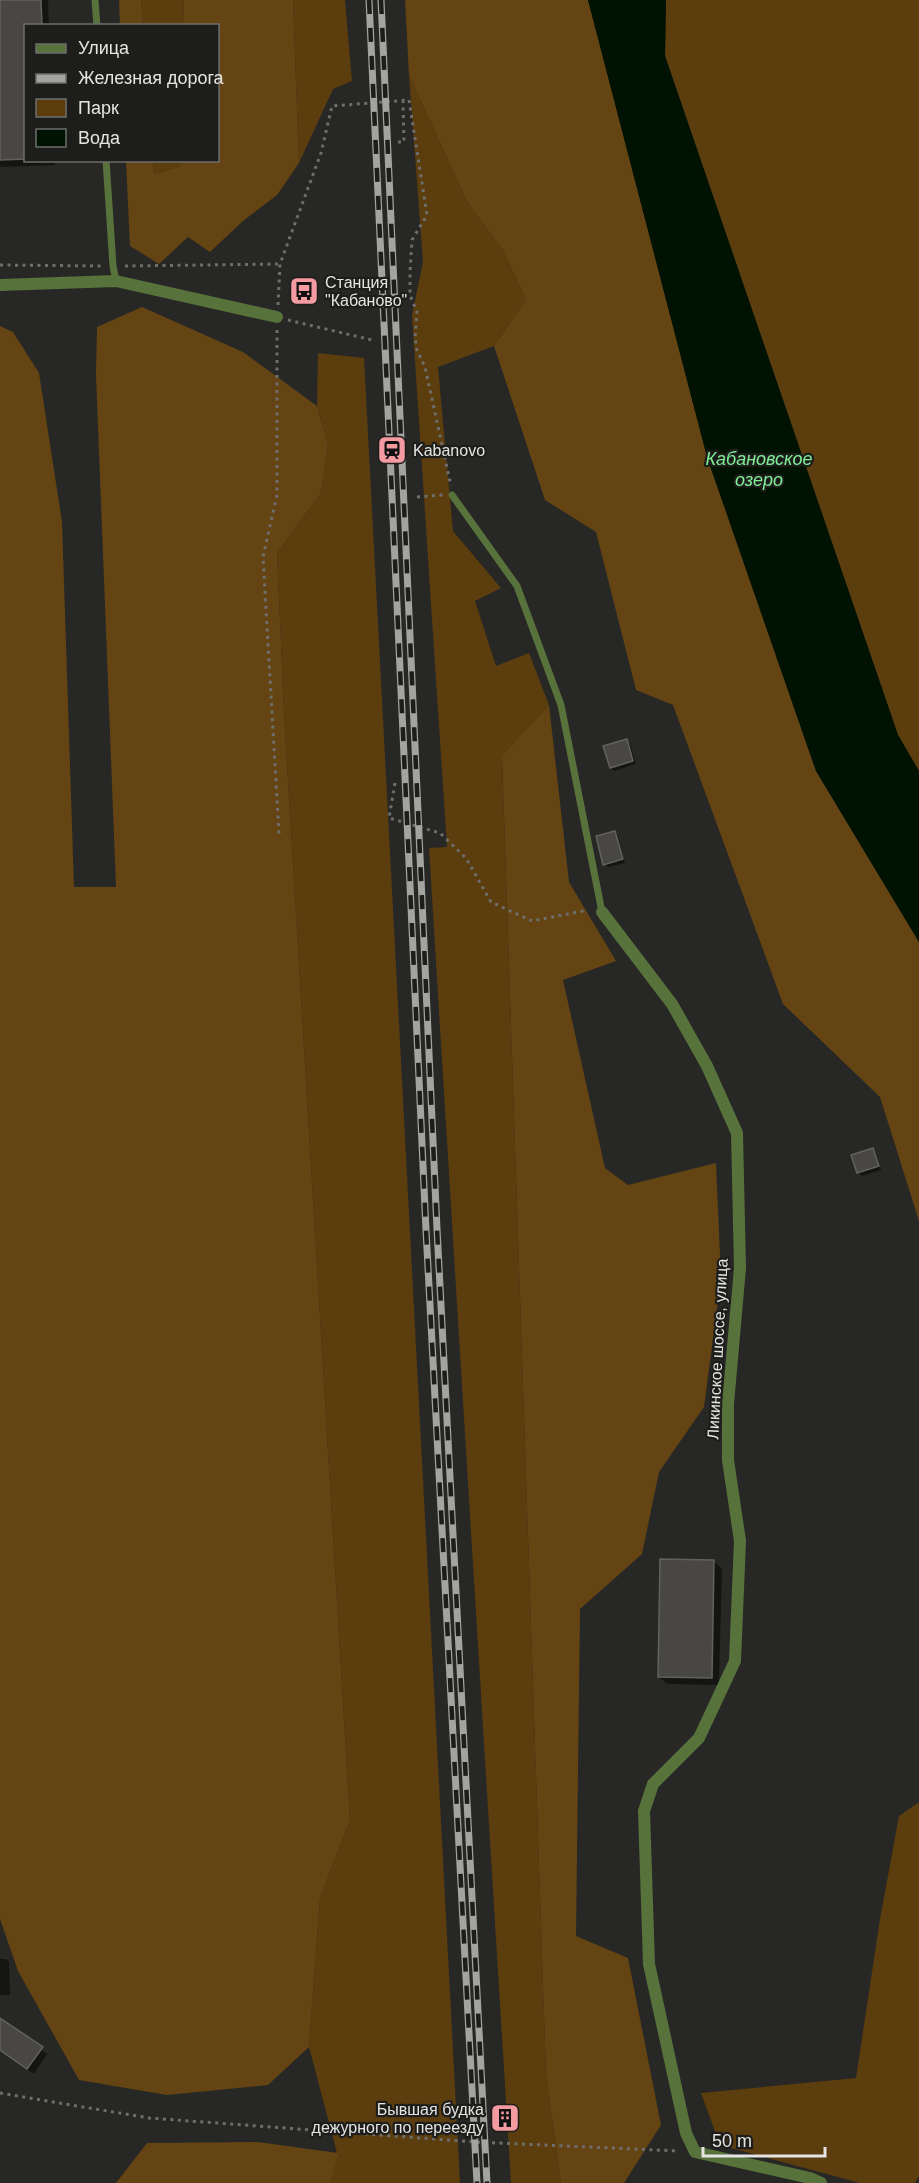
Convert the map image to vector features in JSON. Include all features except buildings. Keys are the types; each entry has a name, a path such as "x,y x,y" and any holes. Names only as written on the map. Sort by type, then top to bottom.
{"street":[{"path":"0,285 117,281 277,317"},
{"name":"Ликинское шоссе, улица","path":"602,912 672,1004 707,1066 737,1133 740,1268 728,1404 728,1460 740,1541 735,1660 699,1738 653,1784 644,1811 649,1964 686,2133 695,2152"},
{"path":"695,2152 810,2178 820,2183"}],"lane":[{"path":"95,0 97,24"},
{"path":"106,162 113,266 117,281"},
{"path":"452,495 517,586 561,705 602,912"}],"path":[{"path":"279,834 262,557 277,495 277,317 280,264 321,153 332,106 409,100 427,215 412,240 410,295 417,312 415,338 417,350 425,367 452,495 417,497"},
{"path":"398,142 404,142 403,102"},
{"path":"0,265 280,264"},
{"path":"277,317 372,340"},
{"path":"395,783 389,818 440,833 466,858 491,902 532,921 585,909 602,912"},
{"path":"0,2093 149,2118 475,2142 695,2152"}],"green space":[{"path":"141,0 184,0 183,24 143,24"},
{"path":"293,0 345,0 352,81 333,89 299,163"},
{"path":"666,0 919,0 919,771 898,735 665,56"},
{"path":"409,75 467,202 502,249 526,299 494,346 438,367 453,531 501,588 475,601 496,666 529,653 549,705 502,757 546,2075 561,2183 511,2183 429,848 447,847 412,315 423,262"},
{"path":"153,162 181,162 181,166 154,174"},
{"path":"318,353 364,358 460,2183 331,2183 337,2153 309,2047 320,1898 350,1820 284,713 277,553 321,493 328,444 317,406"},
{"path":"919,1802 919,2176 915,2183 860,2183 720,2145 701,2093 856,2078 880,1919 899,1816"}],"shaded area":[{"path":"119,0 141,0 143,24 120,24"},
{"path":"184,0 293,0 299,163 277,195 243,221 210,252 188,237 159,264 130,246 126,162 153,162 154,174 181,166 181,162 219,162 219,24 183,24"},
{"path":"405,0 588,0 707,457 816,771 919,942 919,1221 880,1097 783,1004 673,705 636,690 596,532 545,500 494,346 526,299 502,249 467,202 409,75"},
{"path":"142,307 243,352 317,406 328,444 321,493 277,553 284,713 350,1820 320,1898 309,2047 268,2085 167,2095 79,2080 18,1971 0,1919 0,326 13,332 39,373 62,522 74,887 116,887 96,375 97,327"},
{"path":"549,705 569,882 616,961 563,980 605,1168 628,1185 716,1163 721,1278 704,1407 659,1472 642,1554 580,1609 576,1936 628,1958 661,2125 624,2183 561,2183 546,2075 502,756"},
{"path":"258,2142 338,2153 331,2183 116,2183 147,2143"}],"water":[{"name":"Кабановское озеро","path":"588,0 666,0 665,56 898,735 919,771 919,942 816,771 707,457"}],"railway":[{"path":"369,0 426,1230 477,2183"},
{"path":"381,0 437,1229 487,2183"}],"place":[{"name":"Станция \"Кабаново\"","path":"304,291"},
{"name":"Kabanovo","path":"392,450"},
{"name":"Бывшая будка дежурного по переезду","path":"505,2118"}]}
